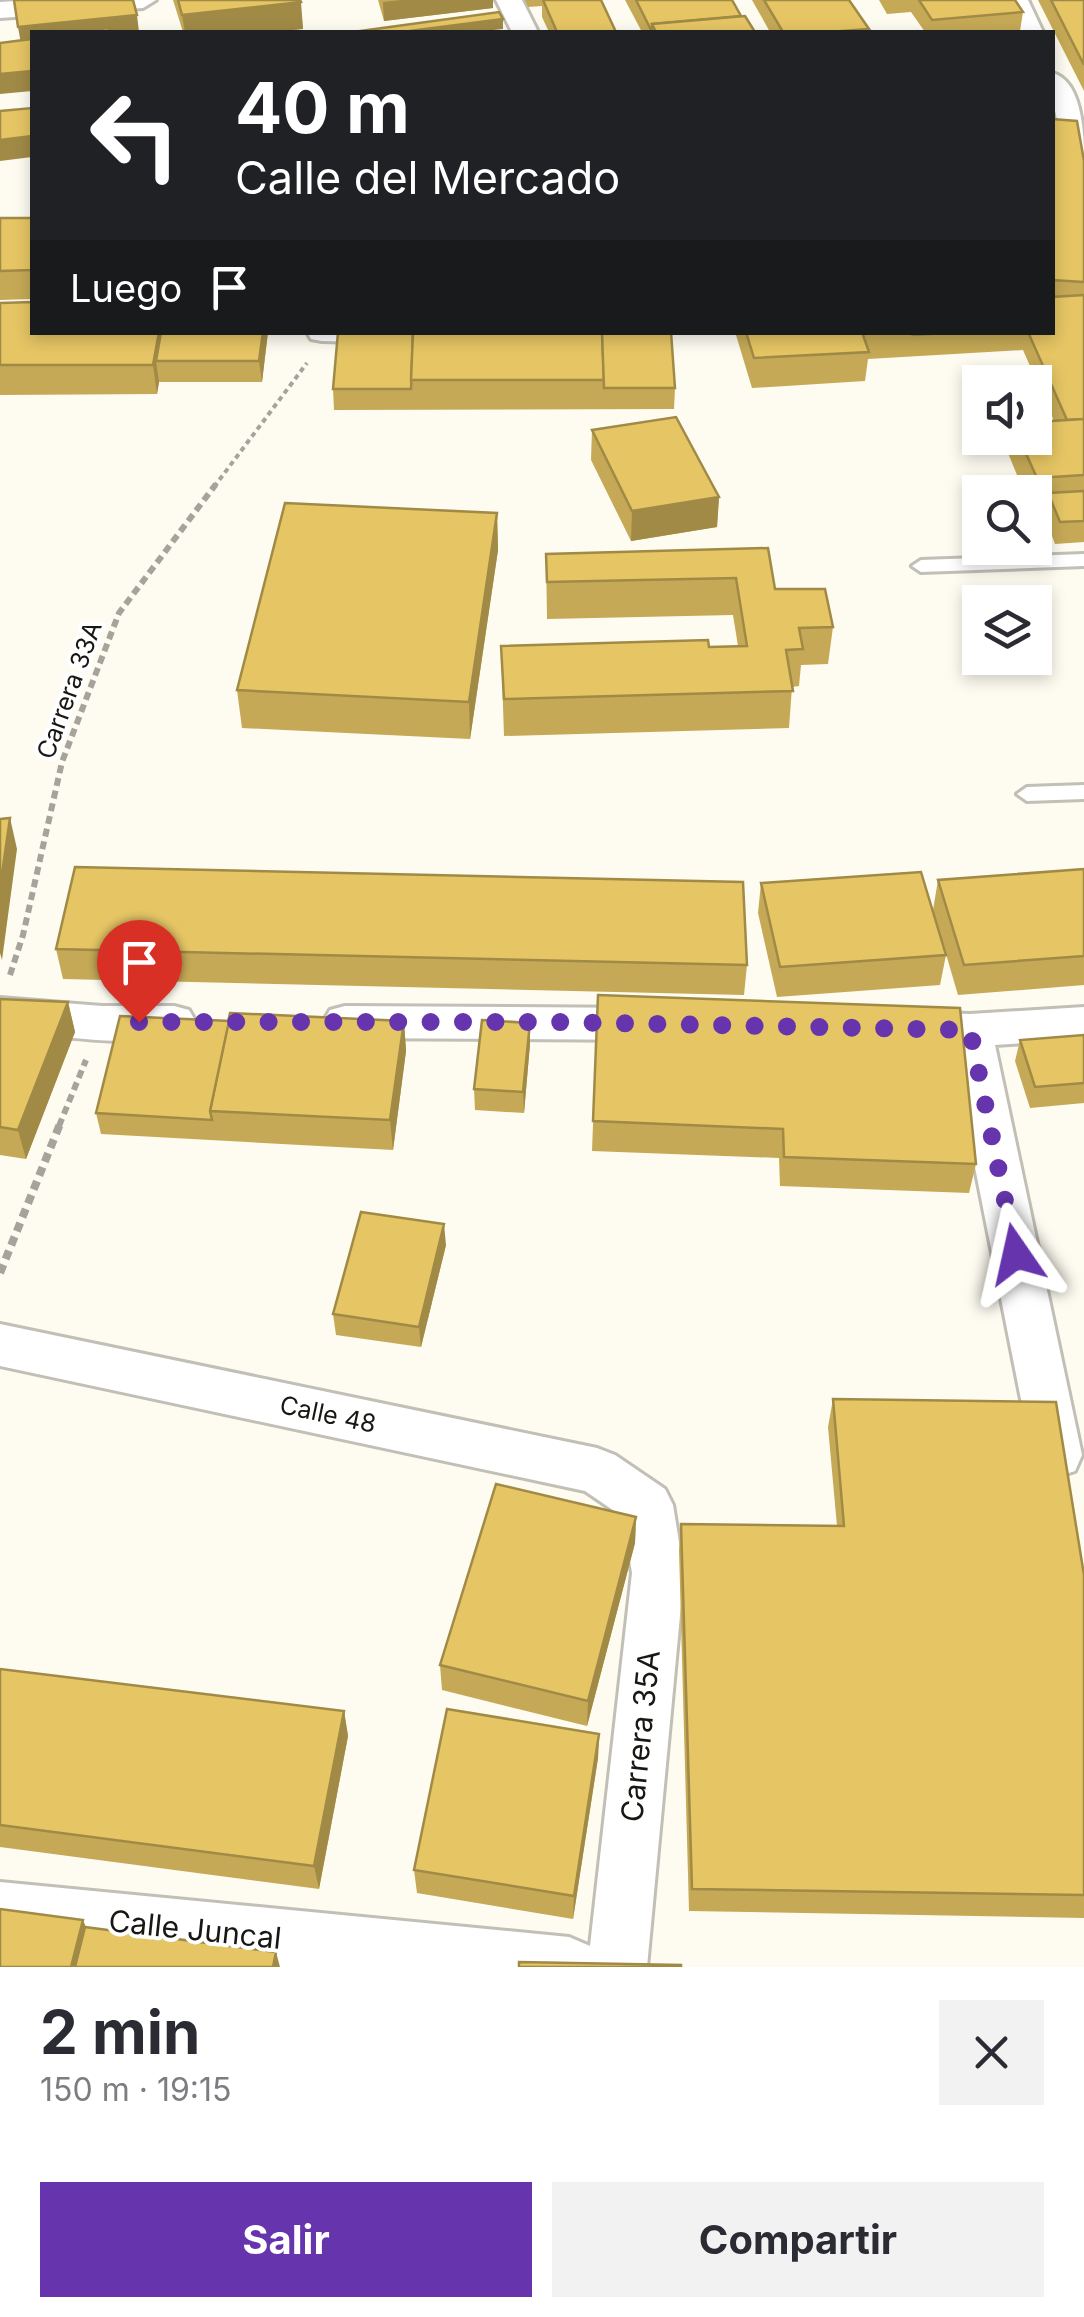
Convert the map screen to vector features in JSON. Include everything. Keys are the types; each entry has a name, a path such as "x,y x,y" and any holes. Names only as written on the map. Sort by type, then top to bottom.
{"street":[{"path":"0,10 143,0"},
{"path":"509,0 524,30"},
{"path":"1015,0 1029,30"},
{"path":"1055,90 1072,141"},
{"path":"3,1000 102,1022 220,1022"},
{"path":"298,1022 692,1024"},
{"path":"871,1028 970,1030 1084,1023"},
{"path":"970,1030 1064,1492"},
{"name":"Calle 48","path":"0,1345 597,1471 647,1505"},
{"name":"Carrera 35A","path":"616,1967 658,1572 647,1505"},
{"name":"Calle Juncal","path":"0,1910 569,1967"}],"lane":[{"path":"920,566 1084,560"},
{"path":"1027,794 1084,792"}],"path":[{"name":"Carrera 33A","path":"3,1000 24,935 62,762 119,612 324,335"},
{"path":"0,1273 102,1022"}],"building":[{"path":"14,0 133,0 137,15 18,27"},
{"path":"178,0 300,0 301,2 182,15"},
{"path":"543,0 601,0 615,30 556,30"},
{"path":"636,0 732,0 741,16 652,24 651,30"},
{"path":"764,0 849,0 869,29 856,30 782,30"},
{"path":"919,0 1015,0 1023,12 932,20"},
{"path":"1051,0 1084,0 1084,65"},
{"path":"499,12 503,19 418,30 368,30"},
{"path":"745,16 754,30 655,30 652,24"},
{"path":"30,39 30,71 0,74 0,43"},
{"path":"30,108 30,136 0,140 0,111"},
{"path":"1055,119 1077,121 1084,161 1084,282 1055,280"},
{"path":"0,218 30,218 30,270 0,271"},
{"path":"1084,295 1084,419 1067,420 1052,386 1052,365 1043,365 1029,335 1055,335 1055,297"},
{"path":"30,302 30,335 158,335 153,365 0,365 0,303"},
{"path":"160,335 263,335 259,361 156,361"},
{"path":"338,335 413,335 411,389 333,389"},
{"path":"413,335 602,335 604,380 411,380"},
{"path":"602,335 671,335 675,388 604,388"},
{"path":"747,335 863,335 869,352 754,358"},
{"path":"676,417 719,497 632,511 592,430"},
{"path":"1084,419 1084,475 1036,475 1027,455 1052,455 1052,421"},
{"path":"1084,491 1084,521 1060,522 1052,493"},
{"path":"285,503 497,513 469,702 237,690"},
{"path":"768,548 775,589 825,589 833,627 799,628 803,649 786,650 793,691 504,699 501,646 708,640 709,647 747,646 736,578 547,582 546,554"},
{"path":"10,818 0,888 0,819"},
{"path":"75,867 743,882 747,965 56,949"},
{"path":"1084,869 1084,956 964,965 938,880"},
{"path":"921,872 946,955 780,967 761,883"},
{"path":"598,995 960,1008 976,1164 784,1157 783,1129 593,1121"},
{"path":"0,999 68,1002 18,1130 0,1127"},
{"path":"230,1013 404,1021 390,1120 210,1111"},
{"path":"120,1016 229,1021 210,1111 212,1120 96,1113"},
{"path":"482,1020 530,1023 523,1092 474,1089"},
{"path":"1084,1035 1084,1083 1035,1087 1020,1040"},
{"path":"361,1212 444,1224 419,1327 333,1314"},
{"path":"833,1399 1056,1402 1084,1575 1084,1895 692,1889 681,1524 844,1526"},
{"path":"496,1484 636,1517 588,1701 440,1665"},
{"path":"0,1669 344,1711 314,1866 0,1825"},
{"path":"447,1709 599,1734 574,1896 414,1870"},
{"path":"0,1909 83,1920 71,1967 0,1967"},
{"path":"85,1927 276,1952 273,1967 75,1967"},
{"path":"519,1962 681,1965 681,1967 519,1967"}],"route":[{"path":"139,1022 554,1022 970,1030 1016,1254"}]}
